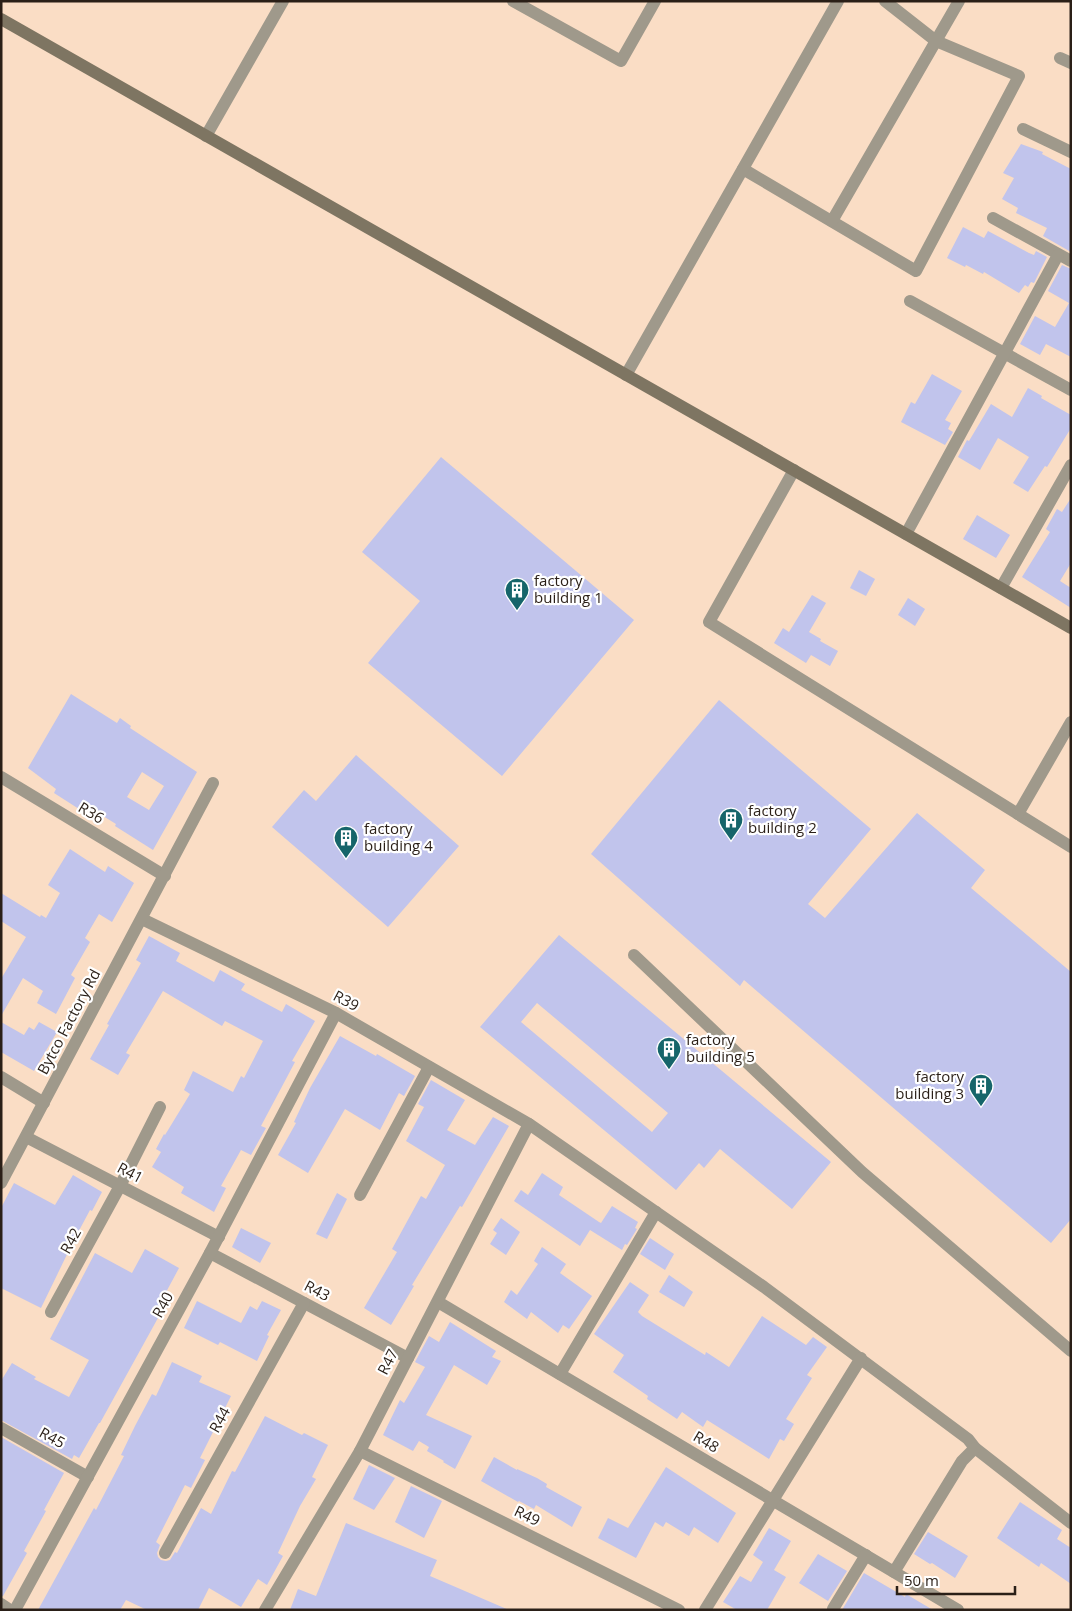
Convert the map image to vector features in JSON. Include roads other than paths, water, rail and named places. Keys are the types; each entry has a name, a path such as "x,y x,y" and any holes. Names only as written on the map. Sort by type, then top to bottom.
{"street":[{"path":"206,136 282,1"},
{"path":"512,1 621,61 655,1"},
{"path":"626,375 838,1"},
{"path":"743,169 916,270 1020,76 936,41 885,1"},
{"path":"832,221 959,1"},
{"path":"1,18 1071,628"},
{"path":"1023,129 1071,152"},
{"path":"993,218 1071,262"},
{"path":"906,534 1058,255"},
{"path":"910,301 1071,390"},
{"path":"1002,588 1071,466"},
{"path":"794,470 709,622 1071,847"},
{"path":"1018,814 1071,722"},
{"name":"R36","path":"1,777 165,876"},
{"name":"Bytco Factory Rd","path":"1,1184 213,784"},
{"name":"R39","path":"142,919 336,1013 529,1124 764,1287 861,1358 968,1439 975,1448 1071,1523"},
{"path":"634,955 862,1172 1071,1351"},
{"name":"R40","path":"15,1610 210,1253 336,1013"},
{"path":"360,1195 429,1067"},
{"path":"1,1076 44,1103"},
{"name":"R42","path":"51,1312 120,1186 160,1107"},
{"name":"R47","path":"265,1610 360,1451 529,1124"},
{"name":"R41","path":"26,1137 218,1237"},
{"path":"560,1374 656,1212"},
{"name":"R43","path":"210,1253 408,1358"},
{"name":"R48","path":"438,1302 958,1610"},
{"name":"R44","path":"165,1554 304,1303"},
{"path":"705,1610 861,1358"},
{"name":"R45","path":"1,1428 88,1476"},
{"path":"894,1572 962,1461 975,1448"},
{"name":"R49","path":"360,1451 679,1610"},
{"path":"833,1609 866,1555"},
{"path":"1,1604 10,1610"}],"place":[{"name":"factory building 1","path":"517,611"},
{"name":"factory building 2","path":"731,841"},
{"name":"factory building 4","path":"346,859"},
{"name":"factory building 5","path":"669,1070"},
{"name":"factory building 3","path":"981,1107"}]}
